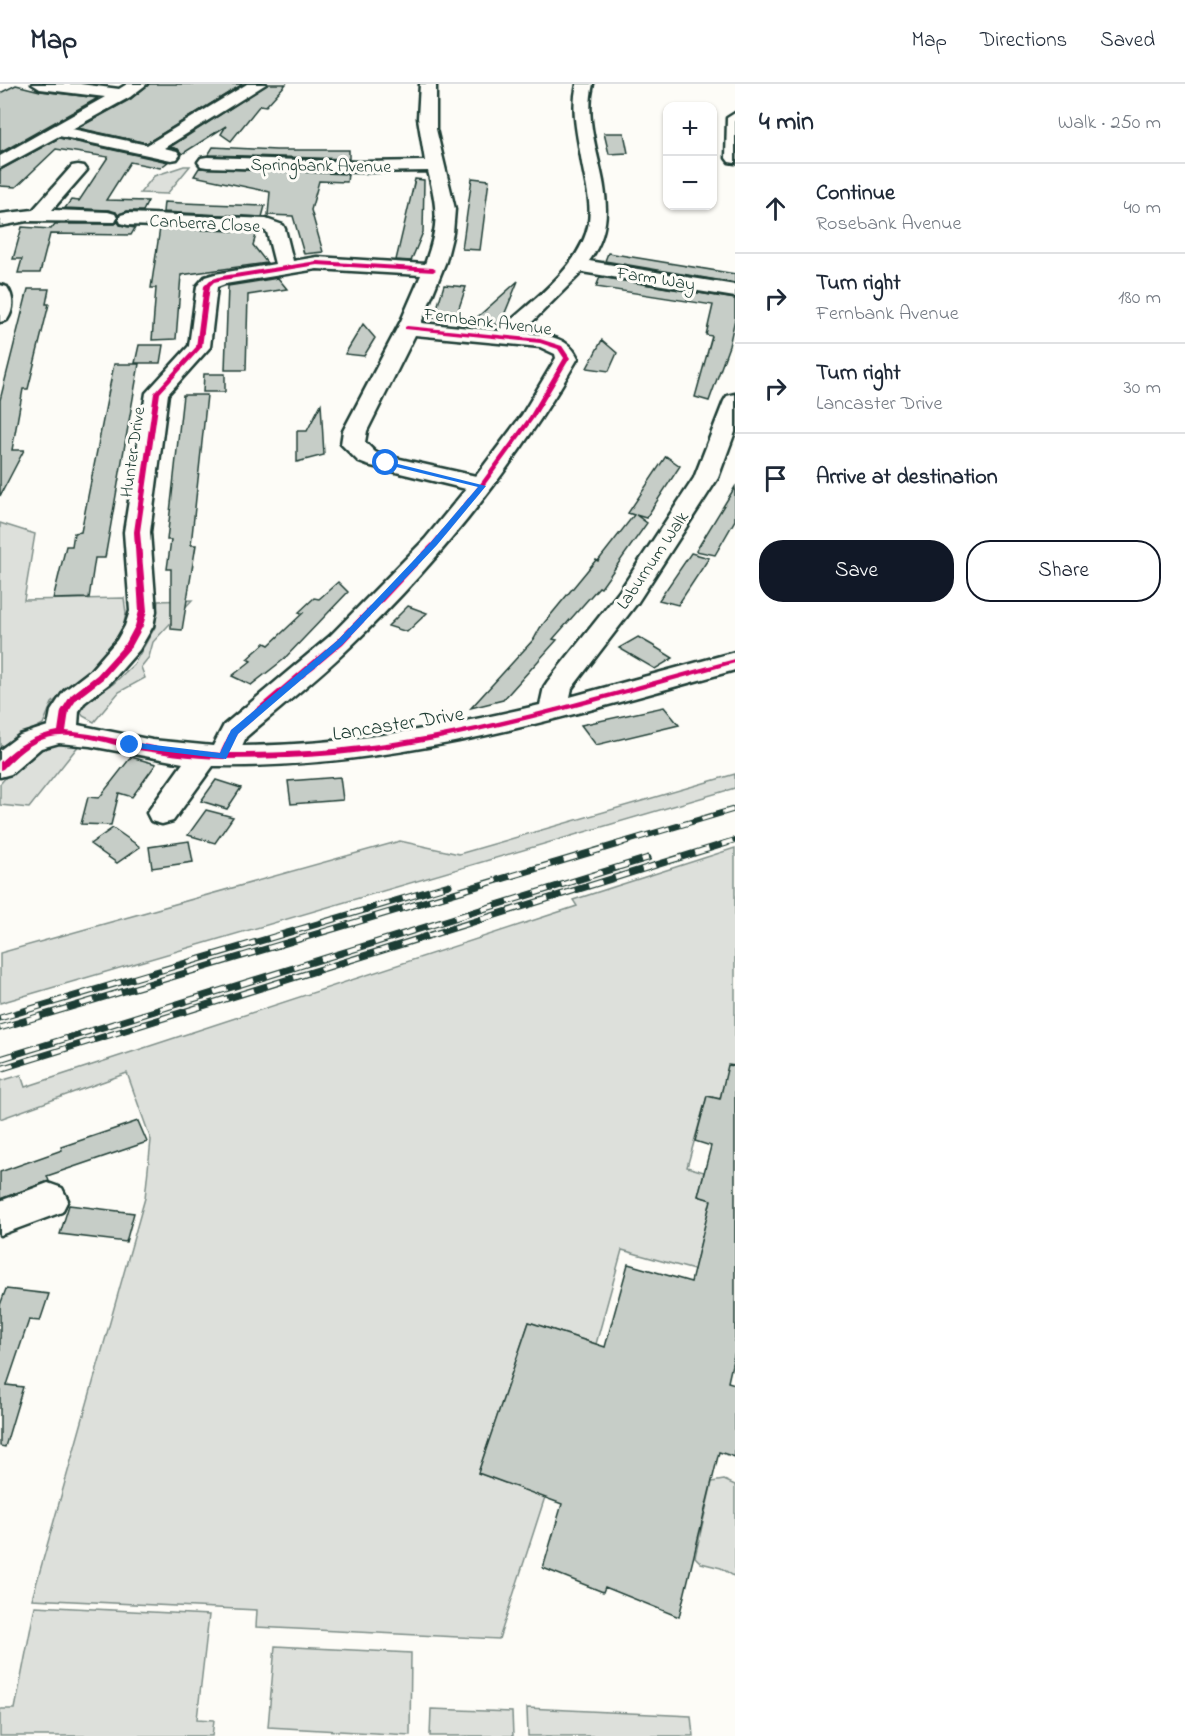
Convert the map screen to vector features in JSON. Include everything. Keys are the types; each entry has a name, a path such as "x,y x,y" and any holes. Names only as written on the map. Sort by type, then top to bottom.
{"street":[{"path":"40,84 124,94"},
{"path":"0,163 139,84"},
{"path":"150,150 258,84"},
{"path":"428,84 425,111 435,166 446,206 446,221 433,270 407,328 355,431 353,444 367,457 375,460 482,486"},
{"path":"503,338 577,265 592,240 598,224 597,193 583,114 585,84"},
{"path":"735,118 735,158"},
{"path":"58,131 181,157"},
{"name":"Springbank Avenue","path":"207,162 349,167 435,166"},
{"path":"38,215 78,170"},
{"path":"0,220 38,215 108,218"},
{"name":"Canberra Close","path":"128,219 266,225 276,229 284,261 288,267"},
{"name":"Hunter Drive","path":"62,732 65,711 74,697 100,676 129,644 139,627 143,611 137,532 158,393 199,347 207,286 212,281 222,278 334,262 433,270"},
{"name":"Farm Way","path":"577,265 735,291"},
{"path":"0,291 3,306 0,316"},
{"name":"Fernbank Avenue","path":"162,813 234,732 340,642 434,544 482,486 532,417 567,358 565,351 557,345 407,328"},
{"name":"Laburnum Walk","path":"553,710 558,687 629,596 705,478 735,401"},
{"name":"Lancaster Drive","path":"62,732 130,745 213,756 299,756 368,749 432,739 553,710 735,660"},
{"path":"0,767 29,741 62,732"},
{"path":"0,1218 48,1200"}],"shaded area":[{"path":"190,166 167,194 140,193 154,176"},
{"path":"0,523 35,534 24,600 124,598 126,613 123,628 101,662 52,703 43,724 0,747"},
{"path":"192,600 153,642 149,657 141,667 145,678 119,692 94,722 83,716 81,712 88,700 113,684 134,664 155,627 158,601"},
{"path":"62,742 79,745 29,808 0,805 0,784 28,752"},
{"path":"735,774 735,788 0,1003 0,953 400,841 459,854"},
{"path":"735,848 735,1084 727,1088 723,1087 720,1099 707,1096 687,1167 704,1172 698,1196 711,1200 694,1270 622,1250 596,1344 529,1322 478,1473 545,1497 499,1639 256,1627 257,1610 32,1599 145,1198 151,1140 127,1073 0,1119 0,1081 21,1075 25,1087 577,906 573,900"},
{"path":"724,1480 735,1485 735,1577 721,1568 701,1563 695,1557 712,1482"},
{"path":"35,1606 209,1615 197,1719 214,1720 212,1736 0,1736 0,1709 15,1709"},
{"path":"275,1646 411,1653 410,1735 268,1727"},
{"path":"527,1708 691,1716 693,1736 528,1736"},
{"path":"431,1709 512,1712 513,1736 430,1736"}],"building":[{"path":"149,84 243,84 147,143 78,128 131,99"},
{"path":"268,84 286,84 266,106 260,105 231,141 221,134 226,126 182,154 178,149 170,147"},
{"path":"16,85 40,91 98,98 0,153 0,93"},
{"path":"604,133 624,133 628,153 609,154"},
{"path":"59,138 168,162 160,168 130,162 106,200 148,201 143,211 127,211 118,215 108,210 65,208 71,200 79,201 108,157 56,149 16,187 0,186 0,170"},
{"path":"213,147 349,150 349,159 208,155"},
{"path":"199,168 348,174 347,182 319,181 311,210 323,252 304,254 293,216 268,215 270,192 194,176"},
{"path":"472,178 489,180 480,250 462,249"},
{"path":"415,179 424,180 423,232 411,261 396,260"},
{"path":"164,202 265,206 262,217 163,212"},
{"path":"118,222 120,225 135,228 131,235 50,234 40,273 18,273 22,259 13,259 22,227 51,229 55,224 115,224"},
{"path":"160,228 257,232 253,245 267,263 181,275 176,339 152,340 156,288 151,288"},
{"path":"608,253 735,274 735,283 605,261"},
{"path":"600,277 735,299 735,319 729,346 709,401 695,397 712,336 706,335 713,305 596,287"},
{"path":"278,278 287,289 248,295 246,370 225,370 228,286"},
{"path":"518,281 500,325 472,322"},
{"path":"444,285 466,287 455,320 434,318"},
{"path":"28,289 49,289 46,304 49,304 28,389 23,389 12,450 24,450 0,496 0,400"},
{"path":"363,324 375,338 364,356 345,354"},
{"path":"602,340 617,353 609,371 587,368"},
{"path":"139,345 163,345 160,363 135,363"},
{"path":"114,364 139,364 105,558 95,558 89,598 53,599 66,546 72,546 74,533 81,532"},
{"path":"204,374 225,374 225,392 203,392"},
{"path":"183,395 207,395 191,545 196,545 182,630 171,629 171,569 167,569 171,540 167,540"},
{"path":"321,404 324,455 297,462 297,431 307,431"},
{"path":"666,456 680,466 646,518 636,515 647,523 601,588 599,587 553,639 557,640 503,700 471,708 534,639 540,628 634,515 628,513"},
{"path":"735,487 735,520 715,555 696,551"},
{"path":"691,553 709,558 678,605 659,600"},
{"path":"338,582 348,592 283,660 251,685 232,676 251,661 247,659 265,643 269,645 303,613 299,612 314,598 319,599"},
{"path":"408,606 427,613 407,632 388,626"},
{"path":"638,637 673,658 655,669 619,648"},
{"path":"664,707 679,725 596,745 581,725"},
{"path":"131,757 156,764 132,797 119,793 111,825 81,824 88,797 99,798"},
{"path":"340,777 343,800 291,804 288,781"},
{"path":"216,780 241,788 227,809 201,801"},
{"path":"206,810 233,817 215,843 188,835"},
{"path":"113,828 140,847 117,863 90,844"},
{"path":"189,841 193,862 152,868 149,847"},
{"path":"728,1065 735,1066 735,1351 728,1382 735,1384 735,1457 719,1452 679,1617 605,1587 603,1592 543,1568 562,1504 478,1473 529,1322 605,1347 628,1264 691,1282 711,1200 698,1196 711,1146 695,1141 707,1096 720,1099"},
{"path":"138,1121 147,1142 47,1176 49,1181 0,1199 0,1172 62,1150 61,1147"},
{"path":"69,1205 134,1213 126,1242 60,1234"},
{"path":"6,1289 49,1294 40,1321 29,1320 7,1385 23,1387 5,1447 0,1446 0,1305"}],"railway":[{"path":"617,844 735,809"},
{"path":"722,844 735,840"},
{"path":"0,1028 622,843"},
{"path":"0,1069 727,843"},
{"path":"0,1059 648,858"},
{"path":"0,1018 449,885"}],"cycle path":[{"path":"62,732 65,711 74,697 100,677 129,644 139,626 143,611 137,532 157,393 199,347 207,286 212,281 222,278 317,263 433,270"},
{"path":"223,756 234,732 340,642 434,544 482,485 532,417 567,358 560,348 540,341 407,328"},
{"path":"0,767 30,742 59,733 199,755 288,755 353,750 482,728 735,661"}],"route":[{"path":"130,745 204,756 223,756 234,732 340,642 434,544 482,486 386,463"}]}
